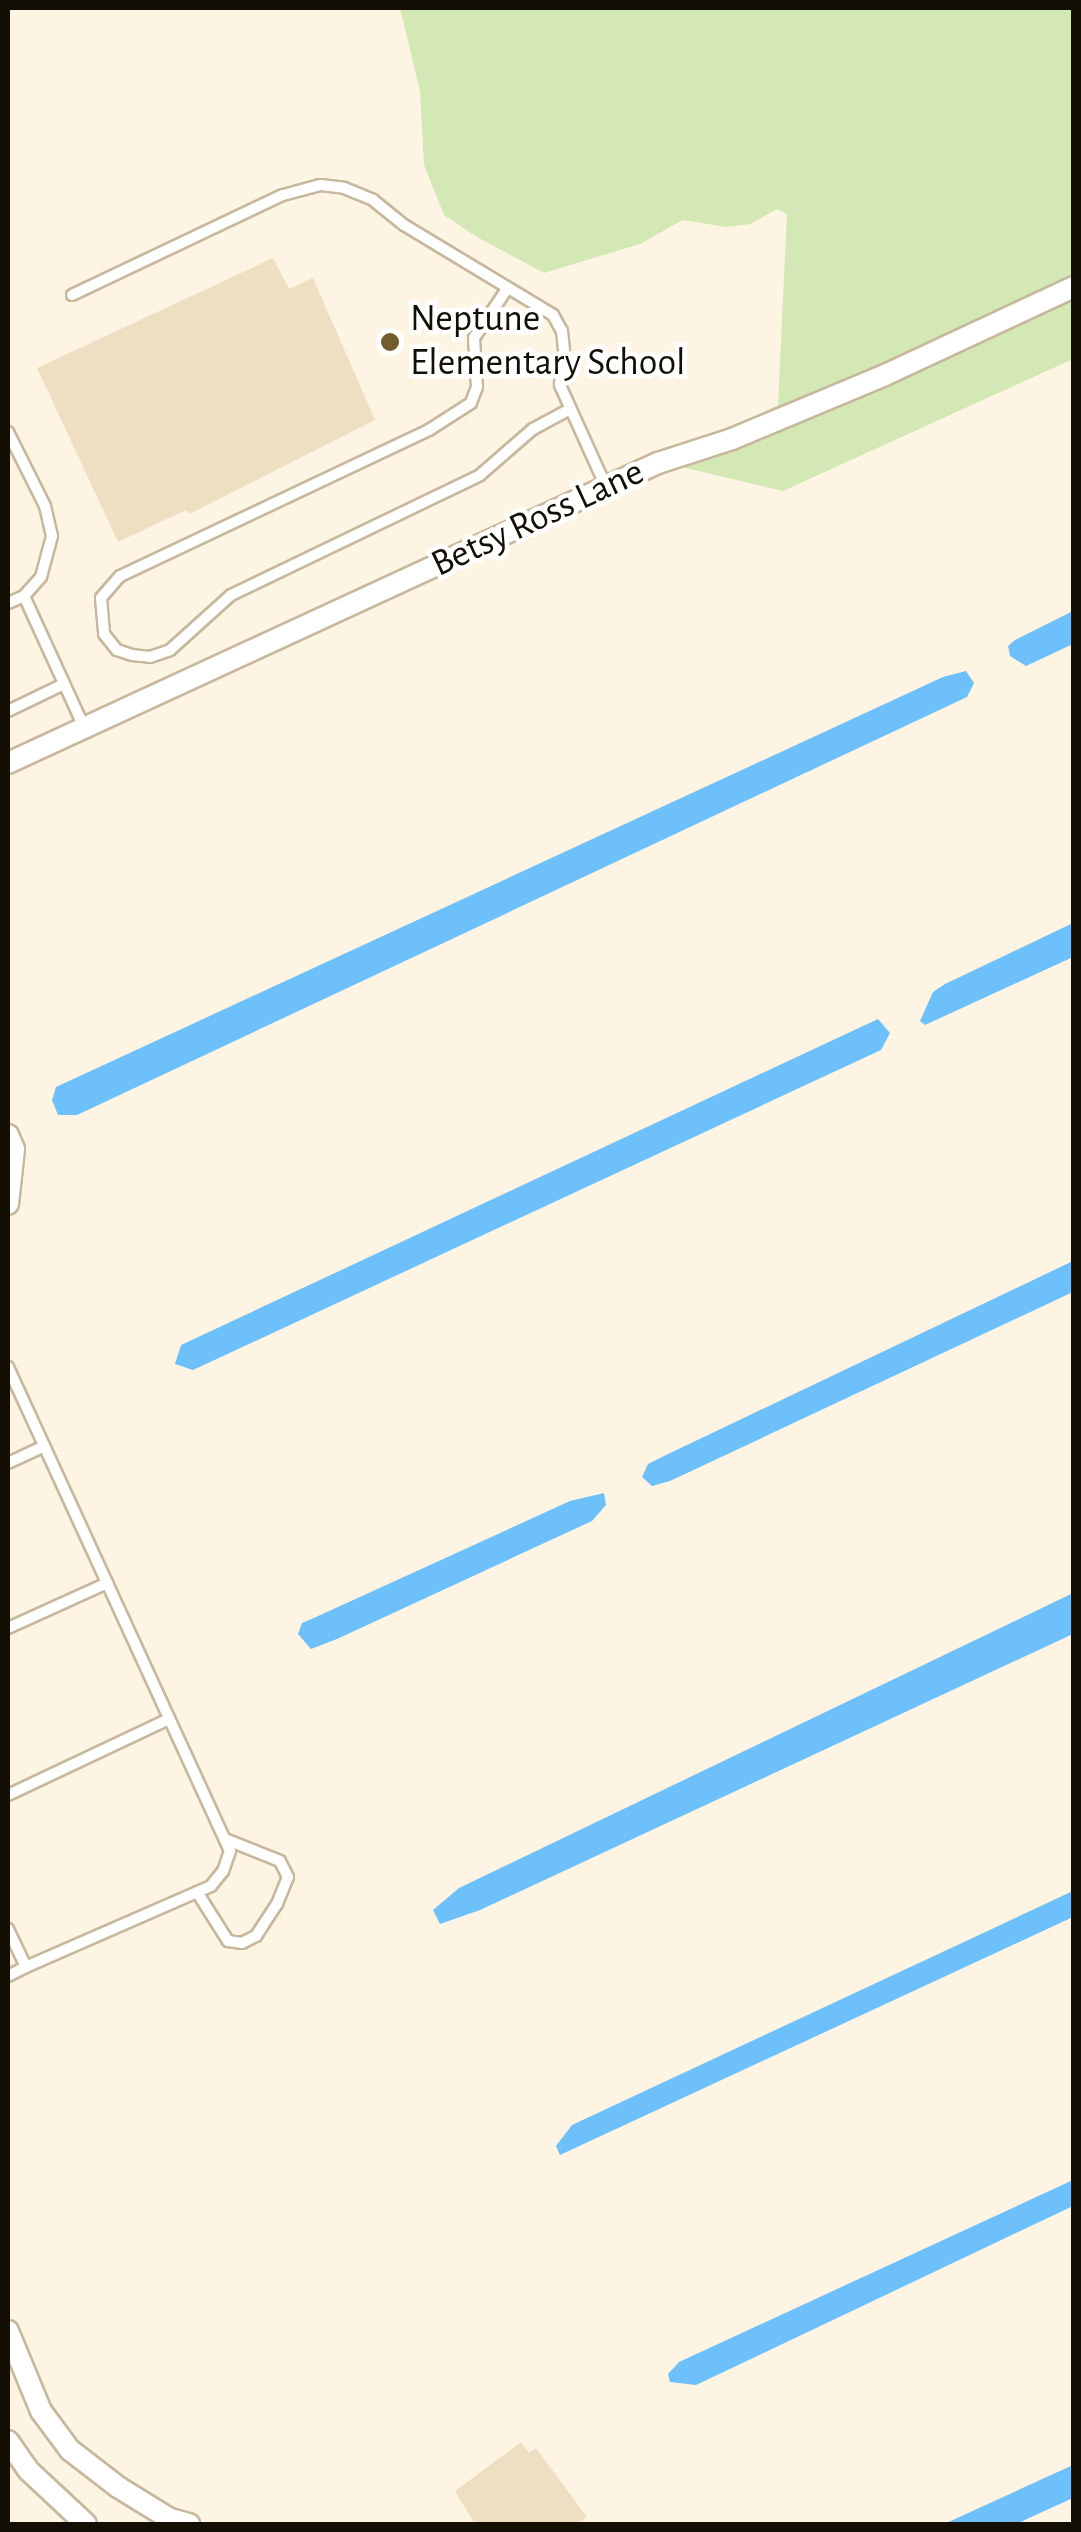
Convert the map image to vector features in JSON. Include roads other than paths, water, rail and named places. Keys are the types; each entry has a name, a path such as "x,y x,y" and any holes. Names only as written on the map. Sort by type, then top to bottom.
{"street":[{"name":"Betsy Ross Lane","path":"8,763 606,488 884,375 1074,287"},
{"path":"8,1135 14,1149 8,1204"},
{"path":"8,2331 41,2411 70,2450 148,2517 189,2524"},
{"path":"8,2441 28,2470 86,2524"}],"lane":[{"path":"72,295 283,195 321,186 344,188 373,200 553,315 562,330 560,385 606,488"},
{"path":"507,289 474,338 478,388 471,403 429,430 120,576 101,598 104,634 117,650 132,656 170,650 230,595 480,476 533,429 570,409"},
{"path":"8,432 44,506 52,536 41,577 24,596 8,603"},
{"path":"24,596 84,728"},
{"path":"8,712 64,684"},
{"path":"8,1367 230,1851 223,1871 211,1886 8,1976"},
{"path":"8,1463 44,1446"},
{"path":"8,1628 107,1583"},
{"path":"8,1796 170,1719"},
{"path":"197,1892 228,1941 242,1943 256,1936 276,1904 288,1877 280,1861 224,1839"},
{"path":"8,1930 26,1967"}],"water":[{"path":"1073,611 1073,644 1026,666 1010,656 1008,646 1015,640"},
{"path":"966,671 974,683 967,697 77,1115 58,1115 52,1100 56,1087 943,677"},
{"path":"1073,923 1073,957 925,1025 920,1021 933,992 945,984"},
{"path":"878,1019 890,1033 881,1050 193,1370 175,1364 181,1345"},
{"path":"1073,1261 1073,1292 670,1481 652,1486 642,1477 648,1464"},
{"path":"604,1493 606,1505 592,1521 337,1639 311,1649 298,1634 302,1623 570,1501"},
{"path":"1073,1593 1073,1634 480,1910 440,1924 433,1910 459,1888"},
{"path":"1073,1891 1073,1917 560,2155 556,2146 572,2125"},
{"path":"1073,2180 1073,2206 696,2385 670,2382 668,2374 679,2362"},
{"path":"1073,2465 1073,2498 1016,2524 944,2524"}],"place":[{"name":"Neptune Elementary School","path":"390,342"}]}
